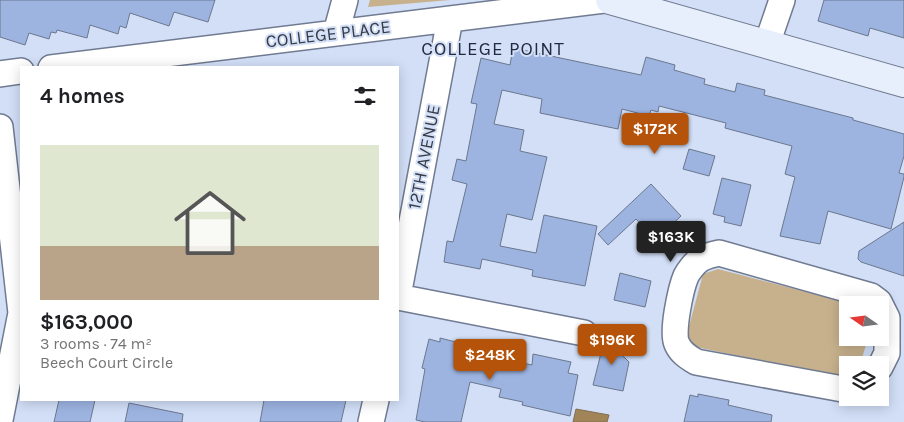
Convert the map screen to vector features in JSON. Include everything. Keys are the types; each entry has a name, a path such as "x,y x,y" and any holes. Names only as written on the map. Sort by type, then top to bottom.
{"street":[{"path":"336,33 345,0"},
{"name":"COLLEGE PLACE","path":"67,66 604,0"},
{"path":"610,0 904,83"},
{"path":"767,44 782,0"},
{"name":"12TH AVENUE","path":"399,291 450,19"},
{"path":"0,74 20,71"},
{"path":"0,127 20,303"},
{"path":"839,388 696,362 682,353 676,344 674,336 675,325 686,277 697,262 709,255 719,254 871,296 879,302 887,318 890,359"},
{"path":"399,296 584,333"},
{"path":"0,420 20,317"},
{"path":"371,422 376,401"}],"shaded area":[{"path":"370,0 450,0 368,7"},
{"path":"718,269 839,300 839,346 866,346 863,356 839,356 838,377 696,347 688,337 688,330 703,274"},
{"path":"576,409 609,415 607,422 573,422"}],"building":[{"path":"0,0 215,0 208,22 174,12 169,26 130,13 126,28 120,26 118,34 90,25 87,38 57,30 56,33 51,32 49,39 29,33 25,45 0,37"},
{"path":"824,0 904,0 904,38 870,28 868,36 818,21"},
{"path":"513,48 641,75 646,57 675,65 674,70 705,79 704,84 735,92 737,83 765,90 764,95 853,118 853,120 904,134 904,156 899,173 904,174 904,177 891,229 828,211 820,244 780,236 795,177 785,174 792,146 725,128 726,123 659,106 658,112 651,110 649,116 622,109 618,129 540,113 542,99 502,90 494,124 524,130 520,151 547,157 532,220 507,214 500,246 536,253 544,215 597,226 585,286 532,276 533,270 482,259 480,269 444,262 447,241 453,242 467,184 452,180 457,159 466,161 477,104 471,103 481,58 510,65"},
{"path":"689,149 715,156 709,176 683,169"},
{"path":"722,178 751,185 741,226 724,222 725,217 713,214"},
{"path":"651,184 681,216 656,240 636,219 608,245 598,234"},
{"path":"904,222 904,276 861,262 858,259 859,251"},
{"path":"620,273 651,281 645,307 614,300"},
{"path":"605,337 623,340 620,353 629,362 623,391 593,385"},
{"path":"440,338 491,352 490,356 532,365 533,354 571,362 568,373 578,375 570,416 522,405 523,402 499,397 501,389 470,382 461,422 425,422 416,420 425,369 422,368 429,339 440,342"},
{"path":"698,394 729,400 728,405 772,415 771,422 684,422 690,395 698,397"},
{"path":"59,401 95,401 90,422 54,422"},
{"path":"264,401 346,401 341,422 260,422"},
{"path":"129,403 183,414 182,422 125,422"}],"district":[{"name":"COLLEGE POINT","path":"493,48"}]}
